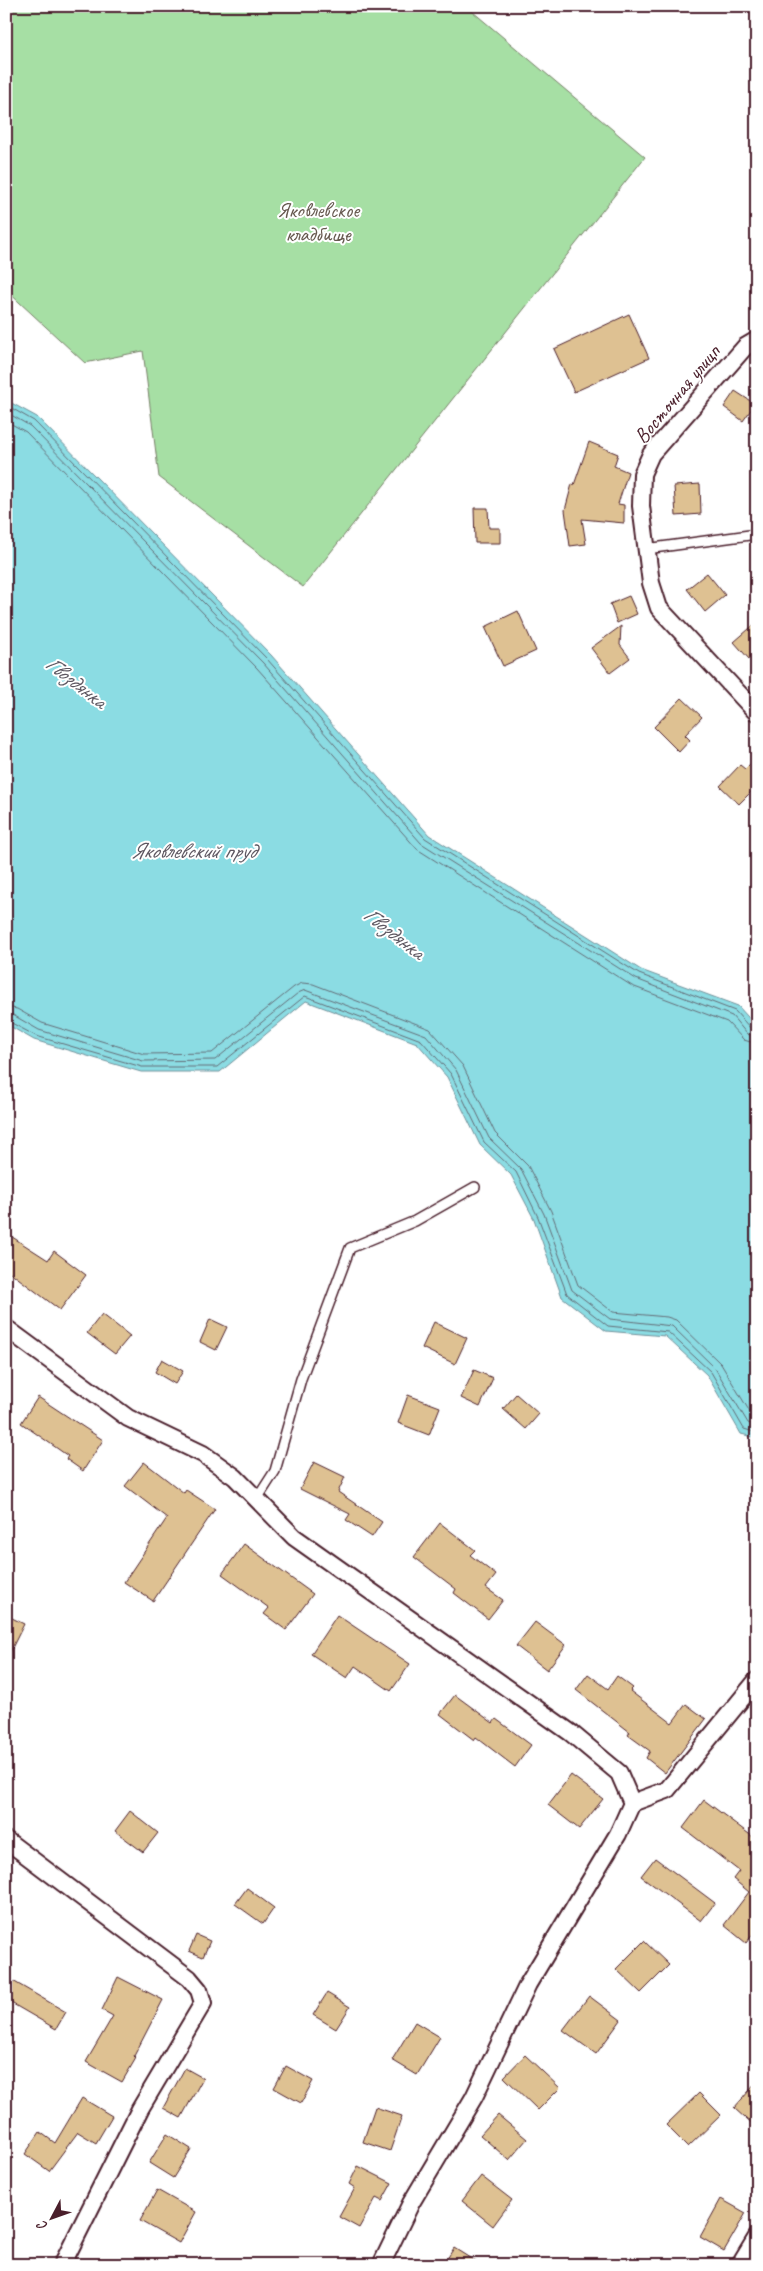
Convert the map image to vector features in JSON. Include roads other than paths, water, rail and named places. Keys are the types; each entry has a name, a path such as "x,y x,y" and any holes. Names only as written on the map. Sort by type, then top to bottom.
{"street":[{"name":"Восточная улицп","path":"757,340 745,347 651,454 642,474 641,506 651,583 659,608 757,713"},
{"path":"6,1328 128,1418 203,1454 235,1477 294,1537 571,1734 619,1774 632,1803"},
{"path":"381,2265 411,2203 474,2097 528,1984 618,1834 632,1803 667,1790 757,1680"},
{"path":"6,1840 189,1978 199,1990 203,2003 140,2109 62,2265"},
{"path":"740,2265 757,2237"}],"lane":[{"path":"646,549 757,534"},
{"path":"257,1499 275,1471 301,1379 350,1248 415,1221 476,1187"}],"water":[{"name":"Яковлевский пруд","path":"6,400 37,417 271,655 429,835 641,970 738,1006 757,1027 757,1438 741,1434 707,1375 665,1336 606,1331 562,1297 534,1219 511,1175 480,1145 447,1077 417,1043 306,1001 220,1072 141,1072 34,1040 6,1024"}],"park label":[{"name":"Яковлевское кладбище","path":"318,222"}],"water label":[{"name":"Гвоздянка","path":"76,682"},
{"name":"Гвоздянка","path":"394,933"}]}
